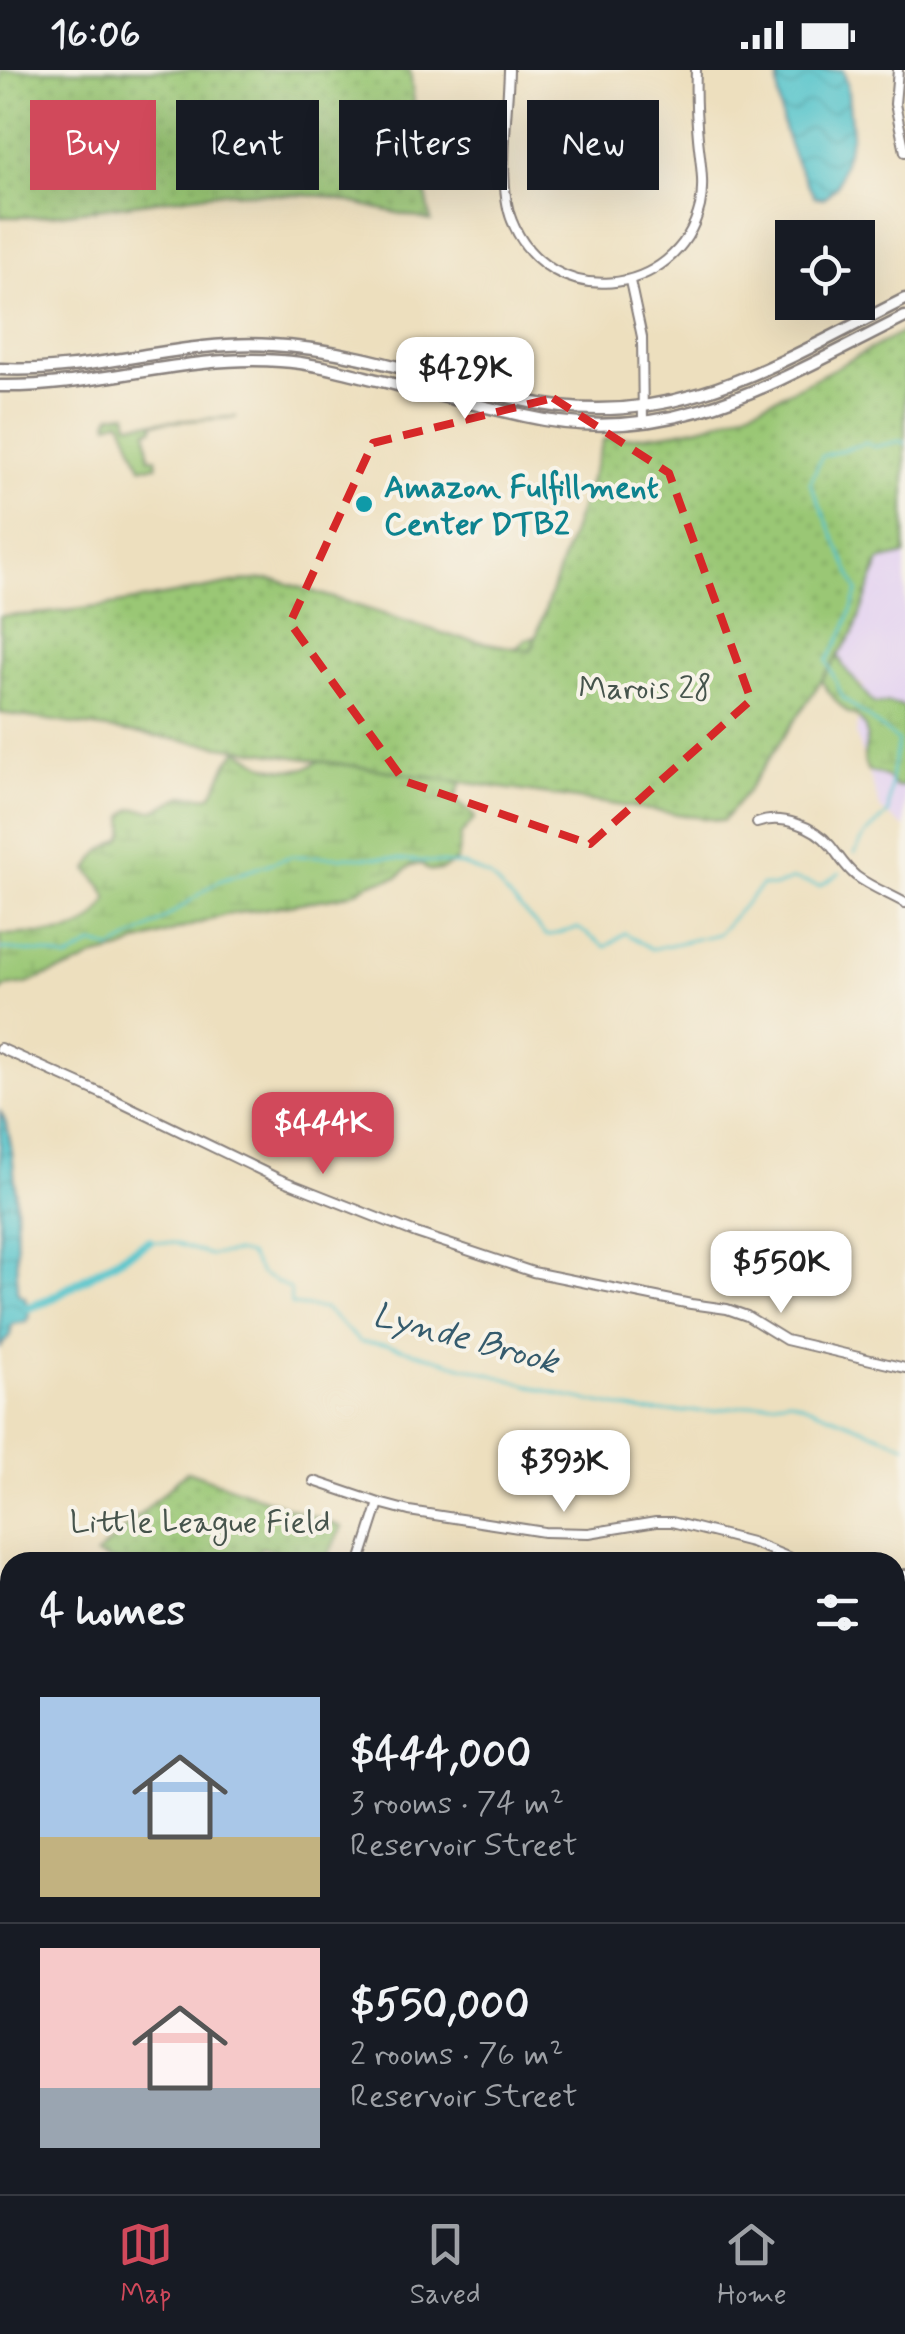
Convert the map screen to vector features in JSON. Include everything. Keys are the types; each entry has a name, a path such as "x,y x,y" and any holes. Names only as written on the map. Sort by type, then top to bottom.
{"main road":[{"path":"0,370 52,369 221,345 270,344 356,358 545,404 584,410 643,407 697,396 743,380 905,300"},
{"path":"0,386 60,384 207,362 277,360 329,368 555,422 592,426 644,423 736,400 905,318"}],"street":[{"path":"509,70 504,186 516,231 534,255 561,274 604,284 630,281 660,265 689,234 696,220 703,176 696,70"},
{"path":"898,70 905,152"},
{"path":"630,281 642,337 644,423"},
{"path":"757,822 782,820 815,833 852,873 905,903"},
{"path":"0,1048 279,1179 416,1232 543,1274 727,1309 747,1316 786,1340 905,1368"},
{"path":"314,1480 379,1504 429,1515 554,1533 589,1533 670,1522 776,1552"},
{"path":"363,1552 379,1504"}],"highlighted area":[{"path":"553,398 669,473 751,700 590,844 404,781 290,623 373,443"}],"shaded area":[{"path":"905,555 905,828 881,810 856,735 863,685 832,665 854,632 879,561"}],"green space":[{"path":"0,70 410,70 414,100 339,100 339,190 425,190 431,221 325,196 223,192 36,217 0,217"},
{"name":"Marois 28","path":"905,331 905,555 879,561 854,632 723,821 0,713 0,616 92,608 245,581 280,581 455,637 531,651 604,439 711,424 785,393"},
{"path":"127,413 129,424 237,417 154,423 153,429 147,430 149,458 156,458 157,466 141,467 121,420 109,424 108,421 111,415"},
{"path":"873,551 878,569 873,580 860,588 836,651 874,704 905,707 905,786 896,787 886,776 867,768 864,725 837,702 817,673"},
{"path":"545,636 455,798 475,818 461,835 457,860 453,863 434,871 422,864 411,865 398,877 339,897 225,915 0,992 0,934 67,932 85,925 101,910 108,899 88,870 99,853 121,839 124,817 131,810 154,810 185,796 211,796 238,750 273,768 310,766 508,656 526,639"},
{"name":"Little League Field","path":"187,1471 342,1527 330,1552 278,1552 261,1547 258,1552 99,1552"}],"water":[{"path":"778,70 843,70 852,134 837,185 824,198 815,197 792,152 779,104"},
{"path":"0,1111 14,1170 17,1290 25,1297 29,1317 26,1322 12,1324 10,1336 0,1347"}],"waterway":[{"path":"855,853 865,835 888,814 898,741 843,698 827,661 844,631 858,591 810,483 822,456 866,443 874,447 905,443"},
{"path":"0,949 67,959 93,944 112,949 219,881 292,856 388,858 463,865 489,876 547,936 578,928 606,947 625,933 652,949 718,934 762,885 775,887 793,879 820,886 840,873"},
{"name":"Lynde Brook","path":"149,1241 174,1243 210,1255 249,1255 261,1274 290,1289 291,1305 325,1309 360,1342 389,1345 569,1397 645,1412 712,1411 789,1399 905,1445"},
{"name":"Lynde Brook","path":"27,1308 47,1301 149,1241"}],"place":[{"name":"Amazon Fulfillment Center DTB2","path":"364,504"}]}
